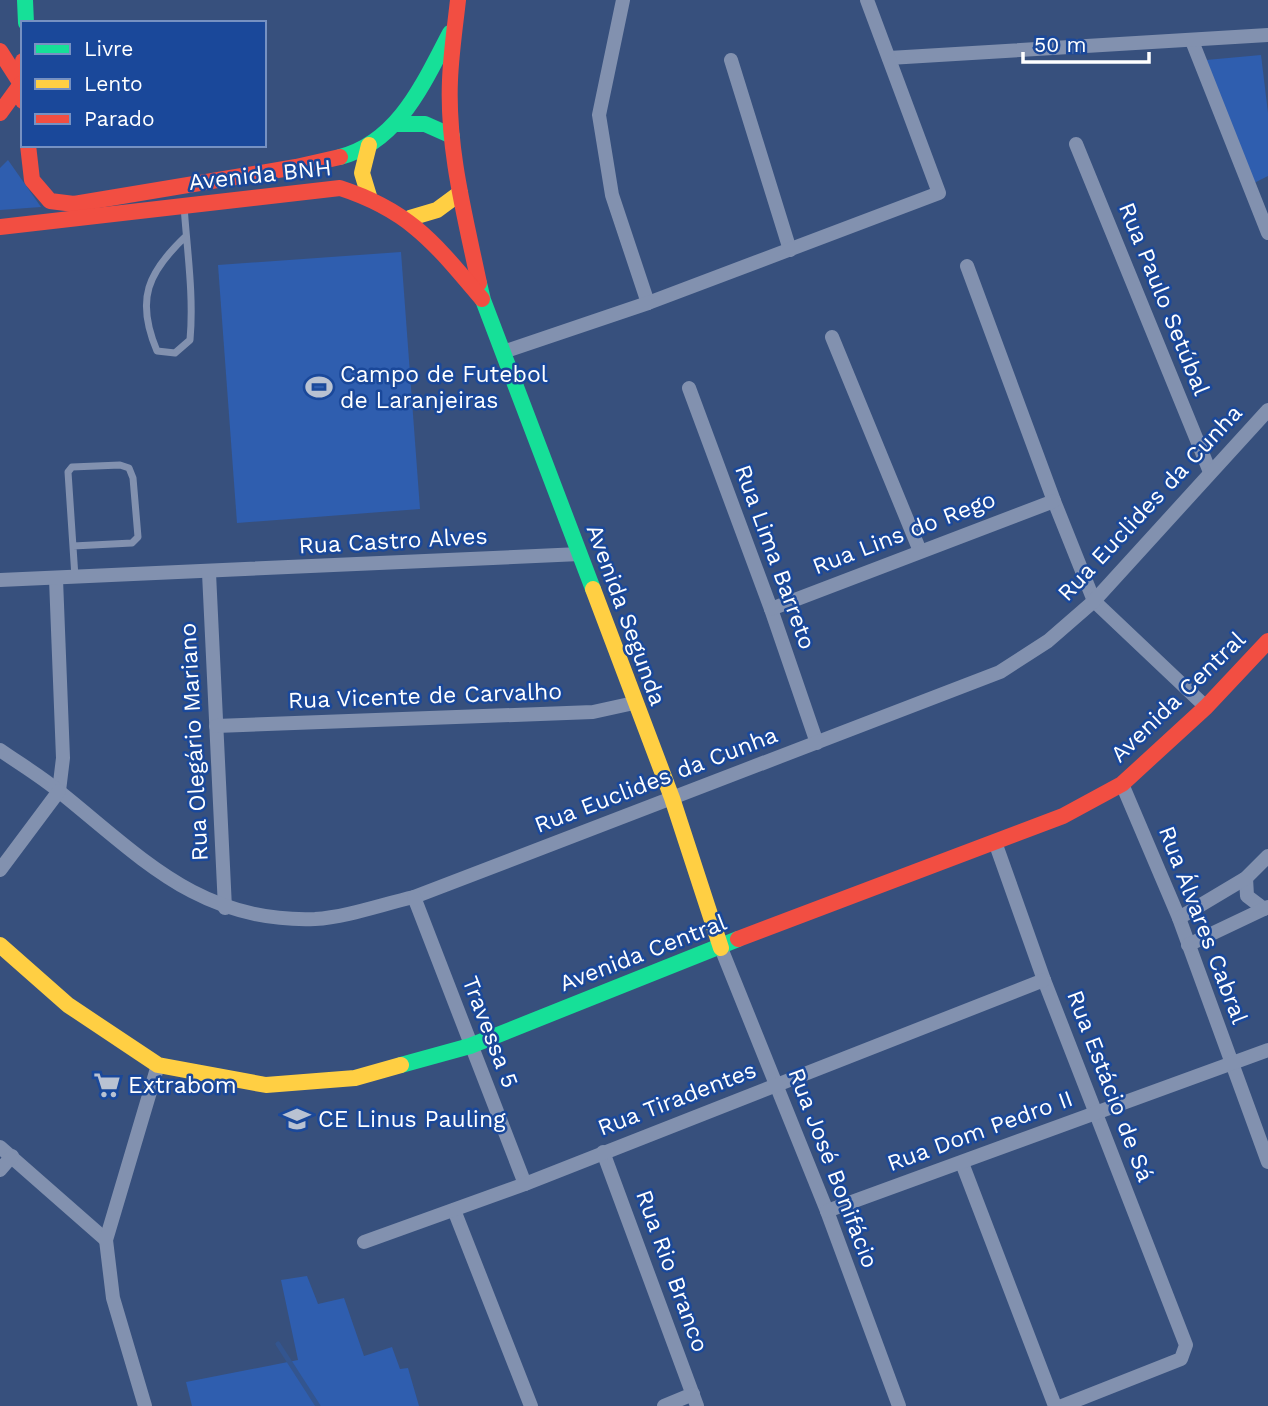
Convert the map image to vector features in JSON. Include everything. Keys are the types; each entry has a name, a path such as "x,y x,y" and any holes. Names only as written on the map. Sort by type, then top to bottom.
{"street":[{"path":"25,0 26,21"},
{"path":"458,0 450,81 452,136 460,193 483,300"},
{"path":"619,0 599,115 612,195 648,303"},
{"path":"503,352 648,303 939,194 867,0"},
{"name":"Avenida BNH","path":"28,147 33,180 50,201 74,204 296,167 346,155 369,145 395,124 414,100 454,26"},
{"path":"889,58 1268,35"},
{"path":"1192,41 1268,233"},
{"path":"0,51 21,84 0,113"},
{"path":"731,60 790,250"},
{"path":"395,124 424,123 438,127 452,136"},
{"name":"Rua Paulo Setúbal","path":"1076,144 1210,472"},
{"path":"369,145 362,173 369,196"},
{"name":"Avenida BNH","path":"0,227 340,188 369,196 410,218 483,300"},
{"path":"1254,199 1268,192"},
{"path":"410,218 427,216 460,193"},
{"path":"967,266 1094,601 1206,707"},
{"name":"Avenida Segunda","path":"483,300 634,703 673,798 721,948"},
{"path":"832,337 920,551"},
{"name":"Rua Lima Barreto","path":"688,387 772,608 817,743"},
{"name":"Rua Euclides da Cunha","path":"0,750 59,791 124,847 183,888 225,908 264,916 317,919 414,897 1000,672 1048,641 1094,601 1268,410"},
{"name":"Rua Lins do Rego","path":"772,608 1054,501"},
{"name":"Rua Castro Alves","path":"0,580 209,573 580,554"},
{"name":"Rua Olegário Mariano","path":"209,573 225,908"},
{"path":"0,870 59,791 63,758 56,579"},
{"name":"Avenida Central","path":"0,945 68,1005 158,1065 266,1085 355,1079 470,1046 1062,816 1122,784 1206,707 1268,641"},
{"name":"Rua Vicente de Carvalho","path":"216,726 593,712 634,703"},
{"name":"Rua Álvares Cabral","path":"1122,784 1179,918 1268,1162"},
{"name":"Rua Estácio de Sá","path":"995,842 1044,980 1186,1345 1181,1359 1062,1406"},
{"path":"1179,918 1246,877 1268,856"},
{"path":"1246,877 1247,896 1266,908"},
{"name":"Travessa 5","path":"414,897 526,1184"},
{"path":"1188,945 1266,908"},
{"name":"Rua José Bonifácio","path":"721,948 827,1211 899,1406"},
{"name":"Rua Tiradentes","path":"364,1242 526,1184 1044,980"},
{"name":"Rua Dom Pedro II","path":"827,1211 1268,1050"},
{"path":"145,1406 113,1298 106,1240 158,1065"},
{"path":"0,1170 6,1151 106,1240"},
{"name":"Rua Rio Branco","path":"604,1152 695,1400"},
{"path":"962,1163 1055,1406"},
{"path":"454,1210 531,1406"},
{"path":"664,1406 695,1400"}],"lane":[{"path":"184,206 192,316 190,340 175,354 157,351 149,332 148,282 168,253 186,236"},
{"path":"73,546 132,543 138,537 133,478 129,468 120,465 72,467 68,472 75,579"}],"shaded area":[{"path":"1261,55 1268,113 1268,176 1254,183 1206,60"},
{"path":"8,160 41,207 0,210 0,168"},
{"name":"Campo de Futebol de Laranjeiras","path":"401,252 420,509 237,523 218,265"},
{"path":"307,1276 318,1304 344,1298 364,1356 392,1347 400,1369 408,1368 419,1406 192,1406 186,1382 298,1360 281,1280"}],"waterway":[{"path":"278,1344 318,1406"}],"traffic: fast":[{"path":"25,0 26,21"},
{"path":"340,157 361,149 394,124 419,90 450,33"},
{"path":"395,124 425,124 452,136"},
{"path":"479,283 483,300 593,589"},
{"path":"401,1065 470,1046 738,939"}],"traffic: slow":[{"path":"369,145 362,173 369,196"},
{"path":"410,218 437,210 460,193"},
{"path":"593,589 672,798 721,948"},
{"path":"0,945 68,1005 158,1065 266,1085 355,1078 401,1065"}],"traffic: jam":[{"path":"458,0 450,80 451,131 458,182 479,283"},
{"path":"0,51 21,84"},
{"path":"0,113 21,84"},
{"path":"28,147 32,180 50,201 74,204 296,167 340,157"},
{"path":"0,227 340,188 386,207 404,219 436,246 482,299"},
{"path":"738,939 1063,816 1122,784 1206,707 1268,641"}],"place":[{"name":"Campo de Futebol de Laranjeiras","path":"319,387"},
{"name":"Extrabom","path":"107,1085"},
{"name":"CE Linus Pauling","path":"297,1119"}]}
